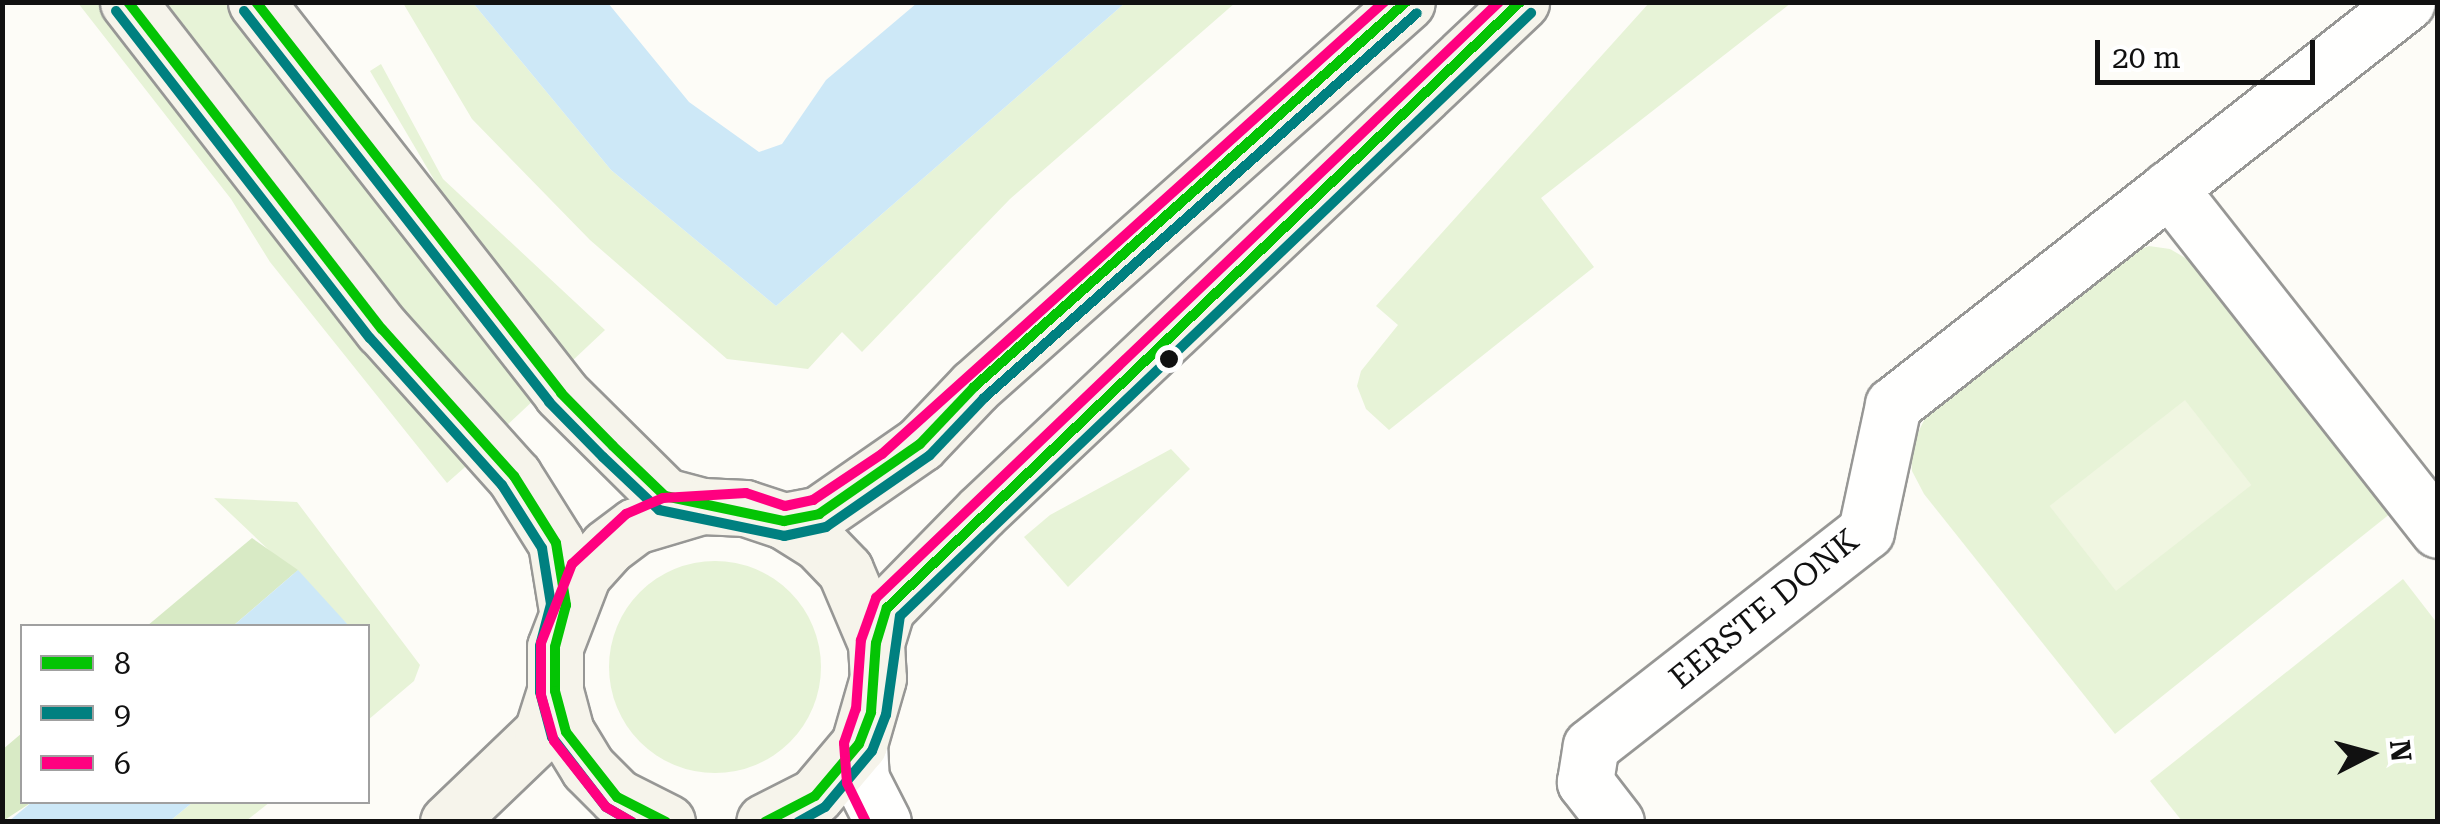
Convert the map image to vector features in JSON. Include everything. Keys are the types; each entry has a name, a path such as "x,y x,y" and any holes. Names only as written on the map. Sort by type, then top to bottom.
{"main road":[{"path":"128,2 382,329 514,476 556,543 566,605"},
{"path":"256,2 561,394 665,496 702,506"},
{"path":"784,520 819,514 920,444 974,387 1407,2"},
{"path":"876,643 888,608 981,512 1521,2"},
{"path":"643,820 588,768 566,732 555,691 555,647 566,605 583,574 621,537 667,512 702,506 745,508 784,520 846,570 876,643 878,678 859,744 815,796 764,822"},
{"path":"448,822 542,732 555,691"}],"street":[{"name":"EERSTE DONK","path":"1616,822 1585,782 1591,746 1866,532 1893,406 2407,2"},
{"path":"2169,188 2438,530"},
{"path":"859,744 861,779 883,822"}],"green space":[{"path":"78,3 102,3 473,460 447,483 270,262 231,199"},
{"path":"153,3 230,3 537,397 505,427 392,312"},
{"path":"403,3 473,3 611,170 776,306 1125,3 1235,3 1010,199 862,352 842,332 808,369 727,359 590,240 472,119"},
{"path":"1649,3 1791,3 1541,198 1594,267 1389,430 1366,409 1357,386 1361,371 1398,325 1376,306"},
{"path":"381,64 443,179 605,330 571,362 459,222 370,71"},
{"path":"2149,246 2170,249 2201,267 2391,513 2115,734 1924,494 1912,471 1911,447 1930,408 2128,254"},
{"path":"2185,400 2251,485 2116,591 2049,506"},
{"path":"1171,449 1190,469 1068,587 1024,537 1050,515"},
{"path":"214,498 297,502 420,665 414,681 370,718 370,624 347,624"},
{"path":"252,538 298,570 235,624 149,624"},
{"path":"715,561 755,569 790,592 813,627 821,667 813,707 790,742 755,765 715,773 675,765 640,742 617,707 609,667 617,627 640,592 675,569"},
{"path":"2403,579 2437,623 2437,821 2182,821 2150,781"},
{"path":"20,735 20,804 29,804 3,821 2,750"},
{"path":"191,804 267,804 246,821 170,821"}],"water":[{"path":"473,3 608,3 689,102 759,152 782,144 826,80 917,3 1125,3 776,306 611,170"},
{"path":"298,570 347,624 235,624"},
{"path":"30,804 191,804 170,821 9,821"}],"transit line":[{"name":"8","path":"128,2 382,329 514,476 556,543 566,605 555,647 555,691 566,732 617,797 666,822"},
{"name":"8","path":"256,2 561,393 613,446 665,496 784,521 819,514 920,444 974,387 1406,2"},
{"name":"6","path":"632,822 606,807 554,741 541,695 541,643 572,564 626,514 663,498 746,493 785,506 813,500 882,454 1384,2"},
{"name":"6","path":"866,822 847,783 844,743 856,709 861,640 876,598 1499,2"},
{"name":"8","path":"765,822 815,796 859,744 871,712 876,643 887,608 1520,2"},
{"name":"9","path":"116,11 370,338 502,485 542,548 551,604 540,646 540,692 552,737 606,807 632,822"},
{"name":"9","path":"244,11 549,402 603,457 659,510 784,536 826,527 930,455 984,398 1417,13"},
{"name":"9","path":"798,822 825,807 872,751 886,715 900,616 1531,13"}]}
